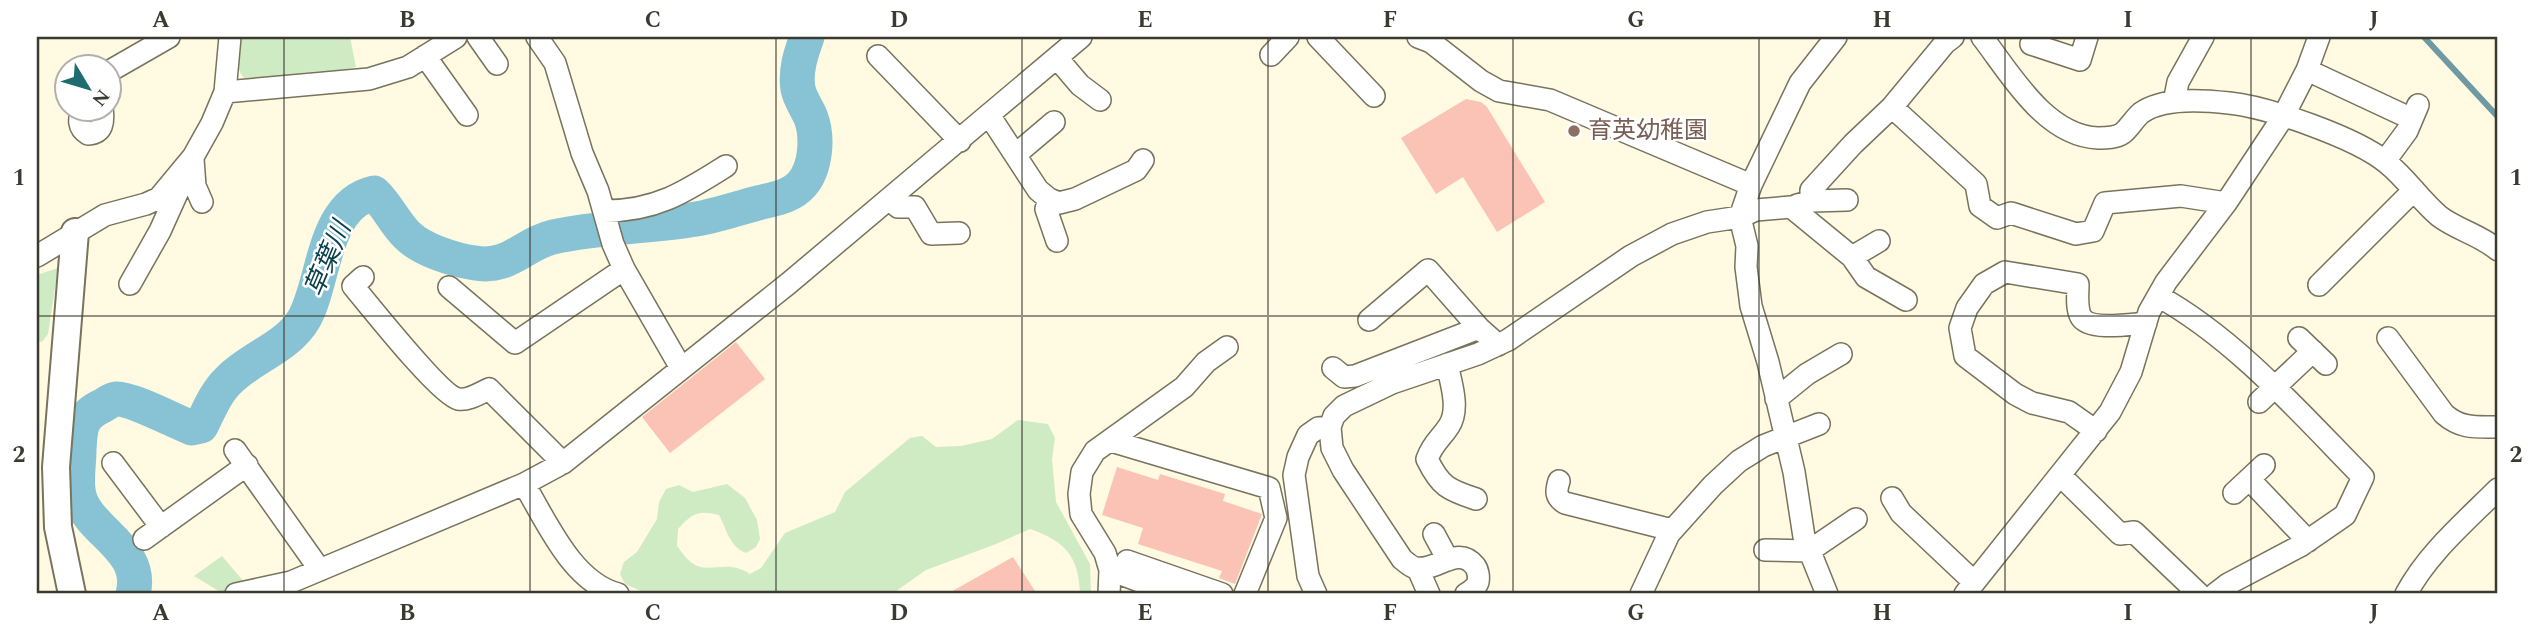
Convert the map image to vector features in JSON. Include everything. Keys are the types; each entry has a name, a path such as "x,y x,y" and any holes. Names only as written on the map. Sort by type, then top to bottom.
{"street":[{"path":"130,284 160,231 225,92 230,37"},
{"path":"225,92 369,79 408,67 456,37"},
{"path":"478,37 498,64"},
{"path":"537,37 555,63 582,153 624,270 681,368"},
{"path":"1271,55 1289,37"},
{"path":"1318,37 1374,96"},
{"path":"1827,594 1804,537 1794,472 1768,362 1751,306 1746,246 1740,217 1751,185 1800,83 1836,37"},
{"path":"1801,204 1953,37"},
{"path":"1982,37 2024,95 2071,131 2089,138 2109,138 2123,134 2141,113 2154,106 2174,102 2230,103 2283,117 2368,148 2451,225 2477,235 2498,250"},
{"path":"2011,75 2032,40 2080,60 2087,37"},
{"path":"2174,102 2179,82 2203,37"},
{"path":"1892,498 1969,591 2110,412 2131,372 2146,323 2158,296 2226,203 2283,117 2307,70 2319,37"},
{"path":"1426,38 1481,81 1499,91 1550,100 1751,185"},
{"path":"122,63 157,39"},
{"path":"236,594 314,580 564,463 960,141 1066,45 1080,85 1100,100"},
{"path":"425,56 467,116"},
{"path":"878,56 960,141"},
{"path":"2307,70 2415,112 2407,131 2385,161"},
{"path":"1892,107 1976,184 1980,206 1997,218 2011,213 2076,234 2093,230 2105,203 2119,200 2181,195 2226,203"},
{"path":"989,115 1038,190 1059,203 1074,199 1136,170 1143,160"},
{"path":"80,122 82,130 88,134 95,134 103,122"},
{"path":"1015,155 1055,122"},
{"path":"193,157 195,186 201,202"},
{"path":"37,256 105,215 159,198 193,157"},
{"path":"606,215 679,196 726,166"},
{"path":"2319,285 2414,190"},
{"path":"890,199 898,207 915,207 931,234 959,233"},
{"path":"1049,199 1046,209 1058,241"},
{"path":"1429,594 1418,569 1402,559 1343,470 1332,448 1330,427 1334,416 1344,406 1367,393 1498,345 1631,256 1662,239 1707,222 1740,217 1756,211 1847,200"},
{"path":"1801,204 1852,257 1866,277 1906,300"},
{"path":"72,594 58,527 57,467 75,232"},
{"path":"1852,257 1879,240"},
{"path":"449,287 515,343 624,270"},
{"path":"1369,320 1428,270 1479,328 1498,345"},
{"path":"2096,430 2069,412 2032,403 2015,394 1965,356 1960,328 1967,308 1984,284 2005,272 2078,284 2078,307 2081,317 2089,324 2146,323"},
{"path":"363,277 353,286 403,358 458,399 468,398 489,389 564,463"},
{"path":"2158,296 2201,325 2267,395 2363,477 2345,515 2277,560 2228,584 2215,594"},
{"path":"1334,368 1344,377 1355,376 1479,328"},
{"path":"2388,338 2444,414 2455,424 2467,428 2498,427"},
{"path":"1174,594 1119,565 1105,554 1081,514 1079,494 1082,472 1095,452 1184,387 1206,362 1227,347"},
{"path":"2267,395 2313,351"},
{"path":"1776,399 1807,374 1841,354"},
{"path":"1447,364 1455,412 1449,426 1433,444 1427,459 1437,480 1450,491 1476,499"},
{"path":"1641,594 1654,562 1672,530 1697,500 1739,461 1763,446 1819,424"},
{"path":"1316,594 1308,576 1294,475 1298,457 1308,435 1318,428 1330,427"},
{"path":"1111,440 1269,488 1276,518 1245,594"},
{"path":"126,469 153,533 241,457 314,580"},
{"path":"2060,476 2120,534 2134,532 2199,594"},
{"path":"2249,479 2308,541"},
{"path":"1559,481 1556,493 1564,503 1672,530"},
{"path":"524,484 581,573 596,586 618,594"},
{"path":"2406,594 2416,576 2434,554 2498,489"},
{"path":"1765,550 1809,551 1856,519"},
{"path":"1434,534 1448,559"},
{"path":"1418,569 1456,557 1467,559 1476,567 1477,583 1473,590 1466,594"},
{"path":"1110,594 1119,565"},
{"path":"1119,565 1222,594"}],"green space":[{"path":"240,37 350,37 356,67 252,81 244,77 239,70"},
{"path":"58,268 48,334 42,342 37,341 37,275"},
{"path":"1018,420 1048,424 1055,438 1052,459 1056,502 1090,564 1091,594 1080,594 1077,570 1068,552 1052,539 1030,529 926,570 892,594 648,594 625,584 620,574 624,562 637,552 657,519 659,502 666,489 679,485 693,492 727,484 745,498 757,520 760,539 756,547 746,553 740,550 729,537 719,515 706,513 692,516 678,529 677,546 698,566 733,567 750,574 761,568 785,533 835,512 845,492 910,438 922,436 936,447 961,446 992,439"},
{"path":"222,556 245,583 222,593 194,576"}],"building":[{"path":"1466,99 1481,102 1487,107 1545,202 1497,232 1463,177 1436,194 1401,138"},
{"path":"736,342 765,379 670,453 642,417"},
{"path":"1117,467 1158,480 1160,474 1225,494 1223,501 1262,514 1235,584 1219,578 1222,571 1138,544 1143,528 1102,515"},
{"path":"1013,557 1037,594 947,594"}],"waterway":[{"name":"草葉川","path":"133,594 135,579 126,555 89,515 78,491 80,436 89,414 116,399 142,406 192,428 201,426 224,385 297,329 311,303 335,228 344,213 357,200 374,193 413,240 439,254 487,264 507,259 553,237 702,218 793,192 807,177 813,161 815,143 811,118 799,93 797,82 799,62 807,37"},
{"path":"2424,37 2498,117"}],"place":[{"name":"育英幼稚園","path":"1574,131"}]}
